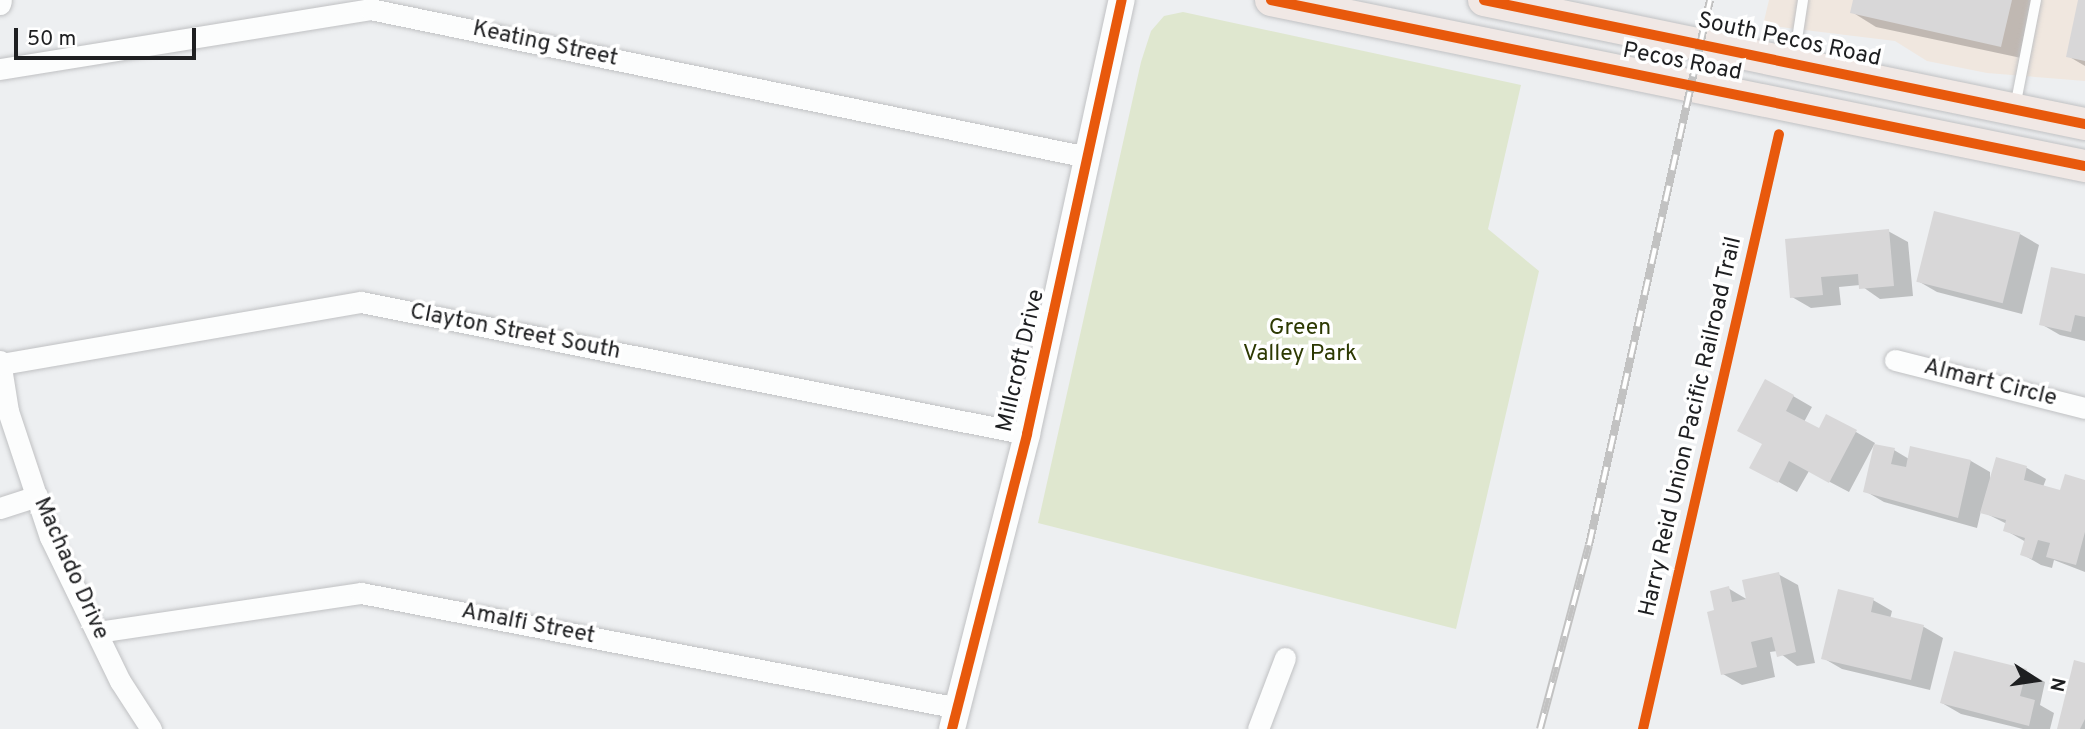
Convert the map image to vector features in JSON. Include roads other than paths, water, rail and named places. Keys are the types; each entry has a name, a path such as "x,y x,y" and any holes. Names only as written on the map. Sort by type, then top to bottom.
{"main road":[{"name":"Pecos Road","path":"1271,0 2085,166"},
{"name":"South Pecos Road","path":"1484,0 2085,124"}],"street":[{"name":"Millcroft Drive","path":"955,719 1027,434 1122,0"},
{"name":"Keating Street","path":"0,69 370,9 1087,157"},
{"name":"Clayton Street South","path":"0,362 361,302 1027,434"},
{"name":"Almart Circle","path":"1895,360 2085,408"},
{"name":"Machado Drive","path":"0,362 8,411 50,537 97,632 151,729"},
{"path":"0,508 37,496"},
{"name":"Amalfi Street","path":"97,632 361,593 955,719"},
{"path":"1258,729 1285,658"}],"lane":[{"path":"1794,63 1803,0"},
{"path":"2014,110 2036,0"}],"railway":[{"path":"1540,729 1589,545 1710,0"}],"park label":[{"name":"Green Valley Park","path":"1300,342"}]}
